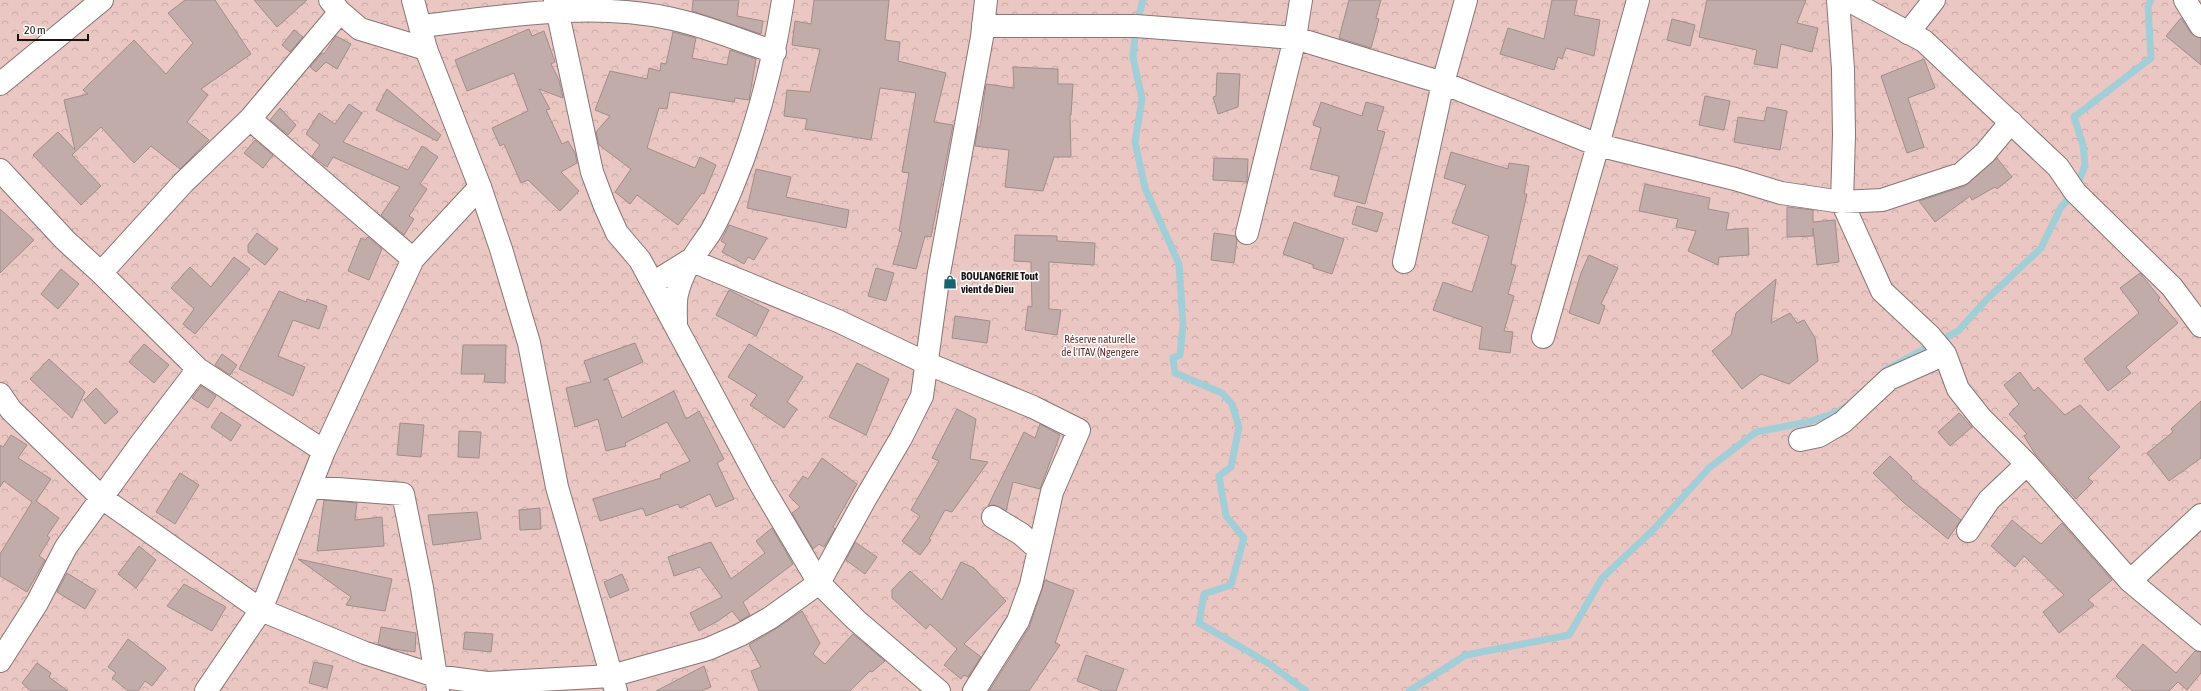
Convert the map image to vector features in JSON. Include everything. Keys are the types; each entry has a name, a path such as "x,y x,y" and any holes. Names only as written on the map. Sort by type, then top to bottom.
{"street":[{"path":"0,84 102,0"},
{"path":"413,0 426,49 480,187 501,249 529,343 557,486 613,683"},
{"path":"676,324 677,295 690,260 710,232 731,191 763,100 775,52 783,0"},
{"path":"0,394 11,410 102,498 262,610 437,683 613,683 708,649 740,635 770,618 819,583 901,438 922,396 939,273 954,198 986,0"},
{"path":"1247,233 1295,38 1300,0"},
{"path":"1404,262 1443,83 1466,0"},
{"path":"1543,337 1638,0"},
{"path":"1838,0 1843,69 1844,135 1842,202 1882,291 1930,336 1944,354 1958,389 1981,418 2027,464 2130,581 2201,640"},
{"path":"1848,0 1924,41 2058,167 2075,192 2172,287 2201,326"},
{"path":"1908,33 1934,0"},
{"path":"2185,0 2201,26"},
{"path":"101,273 183,183 250,119 335,6 360,29 426,49"},
{"path":"421,26 556,6 668,18 775,52"},
{"path":"556,6 592,172 601,198 617,233 640,260 676,324 761,485 819,583 856,620 939,691"},
{"path":"983,26 1114,26 1295,38 1443,83 1598,145 1781,192 1842,202 1882,200 1961,174 1985,154 2011,122"},
{"path":"250,119 413,259"},
{"path":"0,170 64,240 101,273 198,370 324,452"},
{"path":"206,691 262,610 324,452 413,259 480,187"},
{"path":"653,283 690,260"},
{"path":"690,260 838,322 926,363 1033,407 1079,430 1052,492 1031,585 1018,621 974,691"},
{"path":"1800,440 1819,436 1844,422 1889,379 1944,354"},
{"path":"0,661 37,603 66,547 142,442 198,370"},
{"path":"1968,531 1989,500 2027,464"},
{"path":"311,487 403,494 422,588 437,683"},
{"path":"2130,581 2201,515"},
{"path":"993,518 1022,534 1038,549"}],"green space":[{"name":"Réserve naturelle de l'ITAV (Ngengere","path":"0,0 2201,0 2201,691 0,691"}],"building":[{"path":"185,0 215,0 251,54 201,89 208,95 187,122 209,140 180,169 151,146 134,163 101,127 72,155 101,186 81,205 33,155 58,132 75,150 64,100 88,94 83,90 134,40 166,74 193,43 168,13"},
{"path":"254,0 307,0 277,27"},
{"path":"693,0 739,0 737,16 763,21 761,34 692,11"},
{"path":"814,0 889,0 885,40 900,42 898,61 946,73 934,122 953,125 931,237 925,236 916,269 893,264 902,232 899,231 909,173 902,172 916,93 880,88 871,140 805,129 807,119 784,116 787,90 810,92 820,49 792,45 795,21 811,24"},
{"path":"1349,0 1381,0 1376,18 1379,19 1371,48 1339,38"},
{"path":"1552,0 1577,0 1574,15 1600,20 1594,56 1566,48 1562,59 1558,57 1554,70 1500,54 1508,28 1544,39"},
{"path":"1707,0 1806,0 1797,23 1818,28 1812,52 1781,44 1777,68 1754,64 1757,50 1699,37"},
{"path":"2181,18 2191,33 2201,38 2201,65 2166,36"},
{"path":"1672,19 1695,25 1690,46 1667,40"},
{"path":"529,29 532,36 544,31 555,62 551,64 559,80 563,98 539,89 550,109 546,110 562,144 568,141 575,153 577,163 561,172 579,191 560,211 528,180 521,183 504,144 500,146 492,128 528,111 514,73 467,91 455,60"},
{"path":"294,30 303,37 290,52 282,45"},
{"path":"673,32 696,38 692,58 727,65 730,50 756,59 749,100 735,98 734,102 670,92 667,109 659,108 647,148 695,168 700,157 716,165 704,194 702,193 678,225 637,195 630,204 615,192 631,169 599,145 596,132 610,116 595,110 610,71 647,79 649,68 660,71 661,63 666,64"},
{"path":"336,36 351,44 337,69 326,62 316,72 310,67 322,53 324,54"},
{"path":"1924,59 1935,88 1908,98 1924,147 1907,153 1881,76"},
{"path":"1013,67 1058,69 1058,84 1073,84 1070,115 1071,157 1054,157 1043,191 1005,187 1009,150 975,146 978,127 980,127 986,84 1014,88"},
{"path":"1217,73 1240,74 1238,107 1218,114 1213,97 1216,96"},
{"path":"387,89 441,135 437,141 376,110"},
{"path":"1705,96 1730,101 1724,130 1699,125"},
{"path":"1321,102 1362,116 1366,102 1384,107 1377,130 1385,132 1365,204 1334,196 1339,176 1310,169 1321,128 1313,125"},
{"path":"349,104 362,113 343,142 408,170 422,146 438,157 420,184 427,189 409,216 414,219 404,235 381,215 400,187 333,157 327,167 312,156 320,145 306,134 319,113 335,124"},
{"path":"1767,107 1787,111 1780,150 1734,142 1738,117 1764,121"},
{"path":"280,108 296,125 288,135 270,120"},
{"path":"255,140 273,155 263,168 244,153"},
{"path":"1451,152 1508,169 1509,163 1529,166 1524,194 1527,194 1511,264 1516,266 1508,294 1514,296 1504,331 1513,332 1510,353 1479,349 1482,327 1433,310 1443,282 1472,292 1489,236 1452,223 1466,185 1444,178"},
{"path":"1214,158 1248,159 1247,182 1213,180"},
{"path":"1997,158 2012,177 1997,189 1995,187 1972,200 1970,196 1935,222 1919,201 1965,186"},
{"path":"756,169 791,177 786,197 849,210 846,228 747,208"},
{"path":"1645,184 1710,198 1708,209 1729,213 1726,230 1748,228 1749,255 1719,257 1718,265 1688,251 1696,231 1676,227 1678,219 1639,211"},
{"path":"1357,206 1383,213 1377,232 1352,224"},
{"path":"1787,207 1813,210 1813,222 1835,220 1839,262 1817,265 1813,228 1813,236 1787,237"},
{"path":"0,209 34,240 0,273"},
{"path":"1294,222 1344,239 1332,274 1313,268 1314,265 1283,254"},
{"path":"729,225 767,238 754,260 748,257 744,264 722,252 726,244 721,241"},
{"path":"257,233 278,249 265,265 248,252 248,245"},
{"path":"1214,233 1235,236 1237,240 1234,263 1211,260"},
{"path":"1015,235 1057,236 1057,241 1095,243 1094,265 1049,262 1049,309 1061,310 1057,335 1025,330 1028,306 1032,307 1031,262 1014,261"},
{"path":"368,237 382,249 369,280 348,271 361,238 365,240"},
{"path":"1589,255 1618,268 1601,304 1605,306 1599,324 1569,313 1581,273"},
{"path":"234,257 250,269 195,334 183,324 194,309 171,288 190,267 211,287"},
{"path":"876,268 894,273 886,301 868,296"},
{"path":"61,269 79,284 58,309 41,294"},
{"path":"2140,273 2160,298 2158,300 2178,323 2126,367 2131,373 2108,391 2084,359 2139,313 2120,288"},
{"path":"1776,279 1771,323 1790,313 1797,323 1804,320 1815,338 1818,361 1789,384 1761,374 1742,389 1712,351 1731,335 1736,313"},
{"path":"729,290 769,310 756,336 716,315"},
{"path":"279,291 306,302 307,299 327,306 319,329 293,320 278,356 305,367 293,396 239,369"},
{"path":"955,316 990,321 987,343 952,338"},
{"path":"635,343 643,362 603,380 608,379 622,418 674,391 686,419 699,411 724,459 717,463 734,499 716,507 710,494 680,508 678,504 646,516 643,508 600,521 593,499 661,478 660,475 690,461 667,422 625,443 626,446 606,451 598,419 575,427 566,388 591,382 584,361"},
{"path":"144,344 169,365 154,383 129,362"},
{"path":"749,344 803,377 787,402 797,409 784,428 750,405 757,395 728,377"},
{"path":"463,345 506,345 505,383 484,382 485,374 461,374"},
{"path":"222,354 237,365 230,375 215,365"},
{"path":"49,359 85,392 72,418 30,379"},
{"path":"857,363 889,379 866,435 829,417"},
{"path":"2020,372 2034,391 2038,387 2065,415 2080,405 2120,447 2088,478 2093,482 2076,499 2035,454 2024,436 2027,434 2009,414 2019,404 2004,385"},
{"path":"201,386 216,396 208,408 192,398"},
{"path":"96,388 118,412 105,424 84,400"},
{"path":"2201,401 2201,458 2169,481 2147,453 2173,432 2171,429"},
{"path":"957,409 976,419 970,459 988,462 952,512 945,510 929,539 931,540 920,555 902,541 920,516 911,510 939,461 932,458"},
{"path":"221,412 241,425 231,441 211,427"},
{"path":"1959,413 1972,427 1950,446 1938,432"},
{"path":"400,423 424,425 421,457 397,455"},
{"path":"1040,424 1060,435 1040,489 1013,482 1006,511 994,505 988,506 1024,432 1035,438"},
{"path":"459,431 481,432 479,458 458,457"},
{"path":"11,435 27,445 18,458 51,479 36,501 59,518 47,536 50,538 39,556 45,560 27,592 0,576 0,554 32,502 4,481 0,487 0,445 3,447"},
{"path":"1890,456 1912,477 1911,479 1961,520 1948,539 1903,502 1873,473"},
{"path":"822,458 857,484 833,527 835,529 824,547 819,544 813,549 792,513 800,507 789,496 803,476 808,479"},
{"path":"180,473 199,485 175,524 156,512"},
{"path":"324,500 357,503 355,520 382,517 384,546 317,551"},
{"path":"540,508 541,529 520,530 519,510"},
{"path":"477,512 481,539 433,545 428,515"},
{"path":"2012,520 2041,544 2062,523 2112,580 2088,600 2094,605 2059,633 2043,612 2064,595 2024,556 2015,567 1991,546"},
{"path":"772,528 793,564 743,602 750,615 740,621 732,611 718,621 699,631 690,613 722,597 700,567 674,576 668,557 711,542 731,579 765,553 756,541"},
{"path":"855,542 877,557 865,574 846,560"},
{"path":"139,546 156,560 136,588 118,574"},
{"path":"298,559 392,579 385,611 346,605 351,597"},
{"path":"961,562 974,568 1006,601 964,644 981,657 968,677 964,675 961,679 944,665 957,649 930,624 926,629 892,598 892,590 910,571 942,600"},
{"path":"67,573 96,591 85,609 57,592"},
{"path":"622,574 629,590 610,598 604,582"},
{"path":"1045,580 1074,591 1055,643 1060,645 1029,691 989,691 1029,628"},
{"path":"184,584 226,607 212,631 167,606"},
{"path":"802,611 820,643 813,654 825,664 853,634 885,661 872,672 870,671 850,691 759,691 751,671 761,667 749,645"},
{"path":"381,627 416,633 415,652 393,649 378,644"},
{"path":"465,632 493,634 491,652 463,649"},
{"path":"128,639 166,668 152,686 145,681 138,691 128,691 112,678 116,673 108,667"},
{"path":"2143,644 2176,673 2195,651 2201,652 2201,673 2187,690 2178,682 2169,691 2133,691 2116,676"},
{"path":"1086,655 1124,669 1116,691 1103,691 1077,681"},
{"path":"314,662 333,666 327,688 309,683"},
{"path":"37,663 51,673 49,677 68,691 31,691 22,683"},
{"path":"704,666 711,687 701,691 656,691"}],"waterway":[{"path":"1143,0 1136,26 1133,57 1142,99 1135,142 1145,188 1179,264 1183,325 1180,355 1173,358 1175,373 1222,393 1232,404 1239,427 1231,467 1219,476 1226,516 1244,538 1231,585 1204,594 1199,623 1268,663 1306,691"},
{"path":"1885,370 1958,331 1986,300 2041,248 2061,207 2075,192 2085,165 2083,145 2074,117 2151,58 2148,6 2151,0"},
{"path":"1409,691 1466,655 1569,635 1602,578 1653,530 1709,468 1756,432 1808,422 1838,412 1843,408"}],"place":[{"name":"BOULANGERIE Tout vient de Dieu","path":"950,282"}]}
